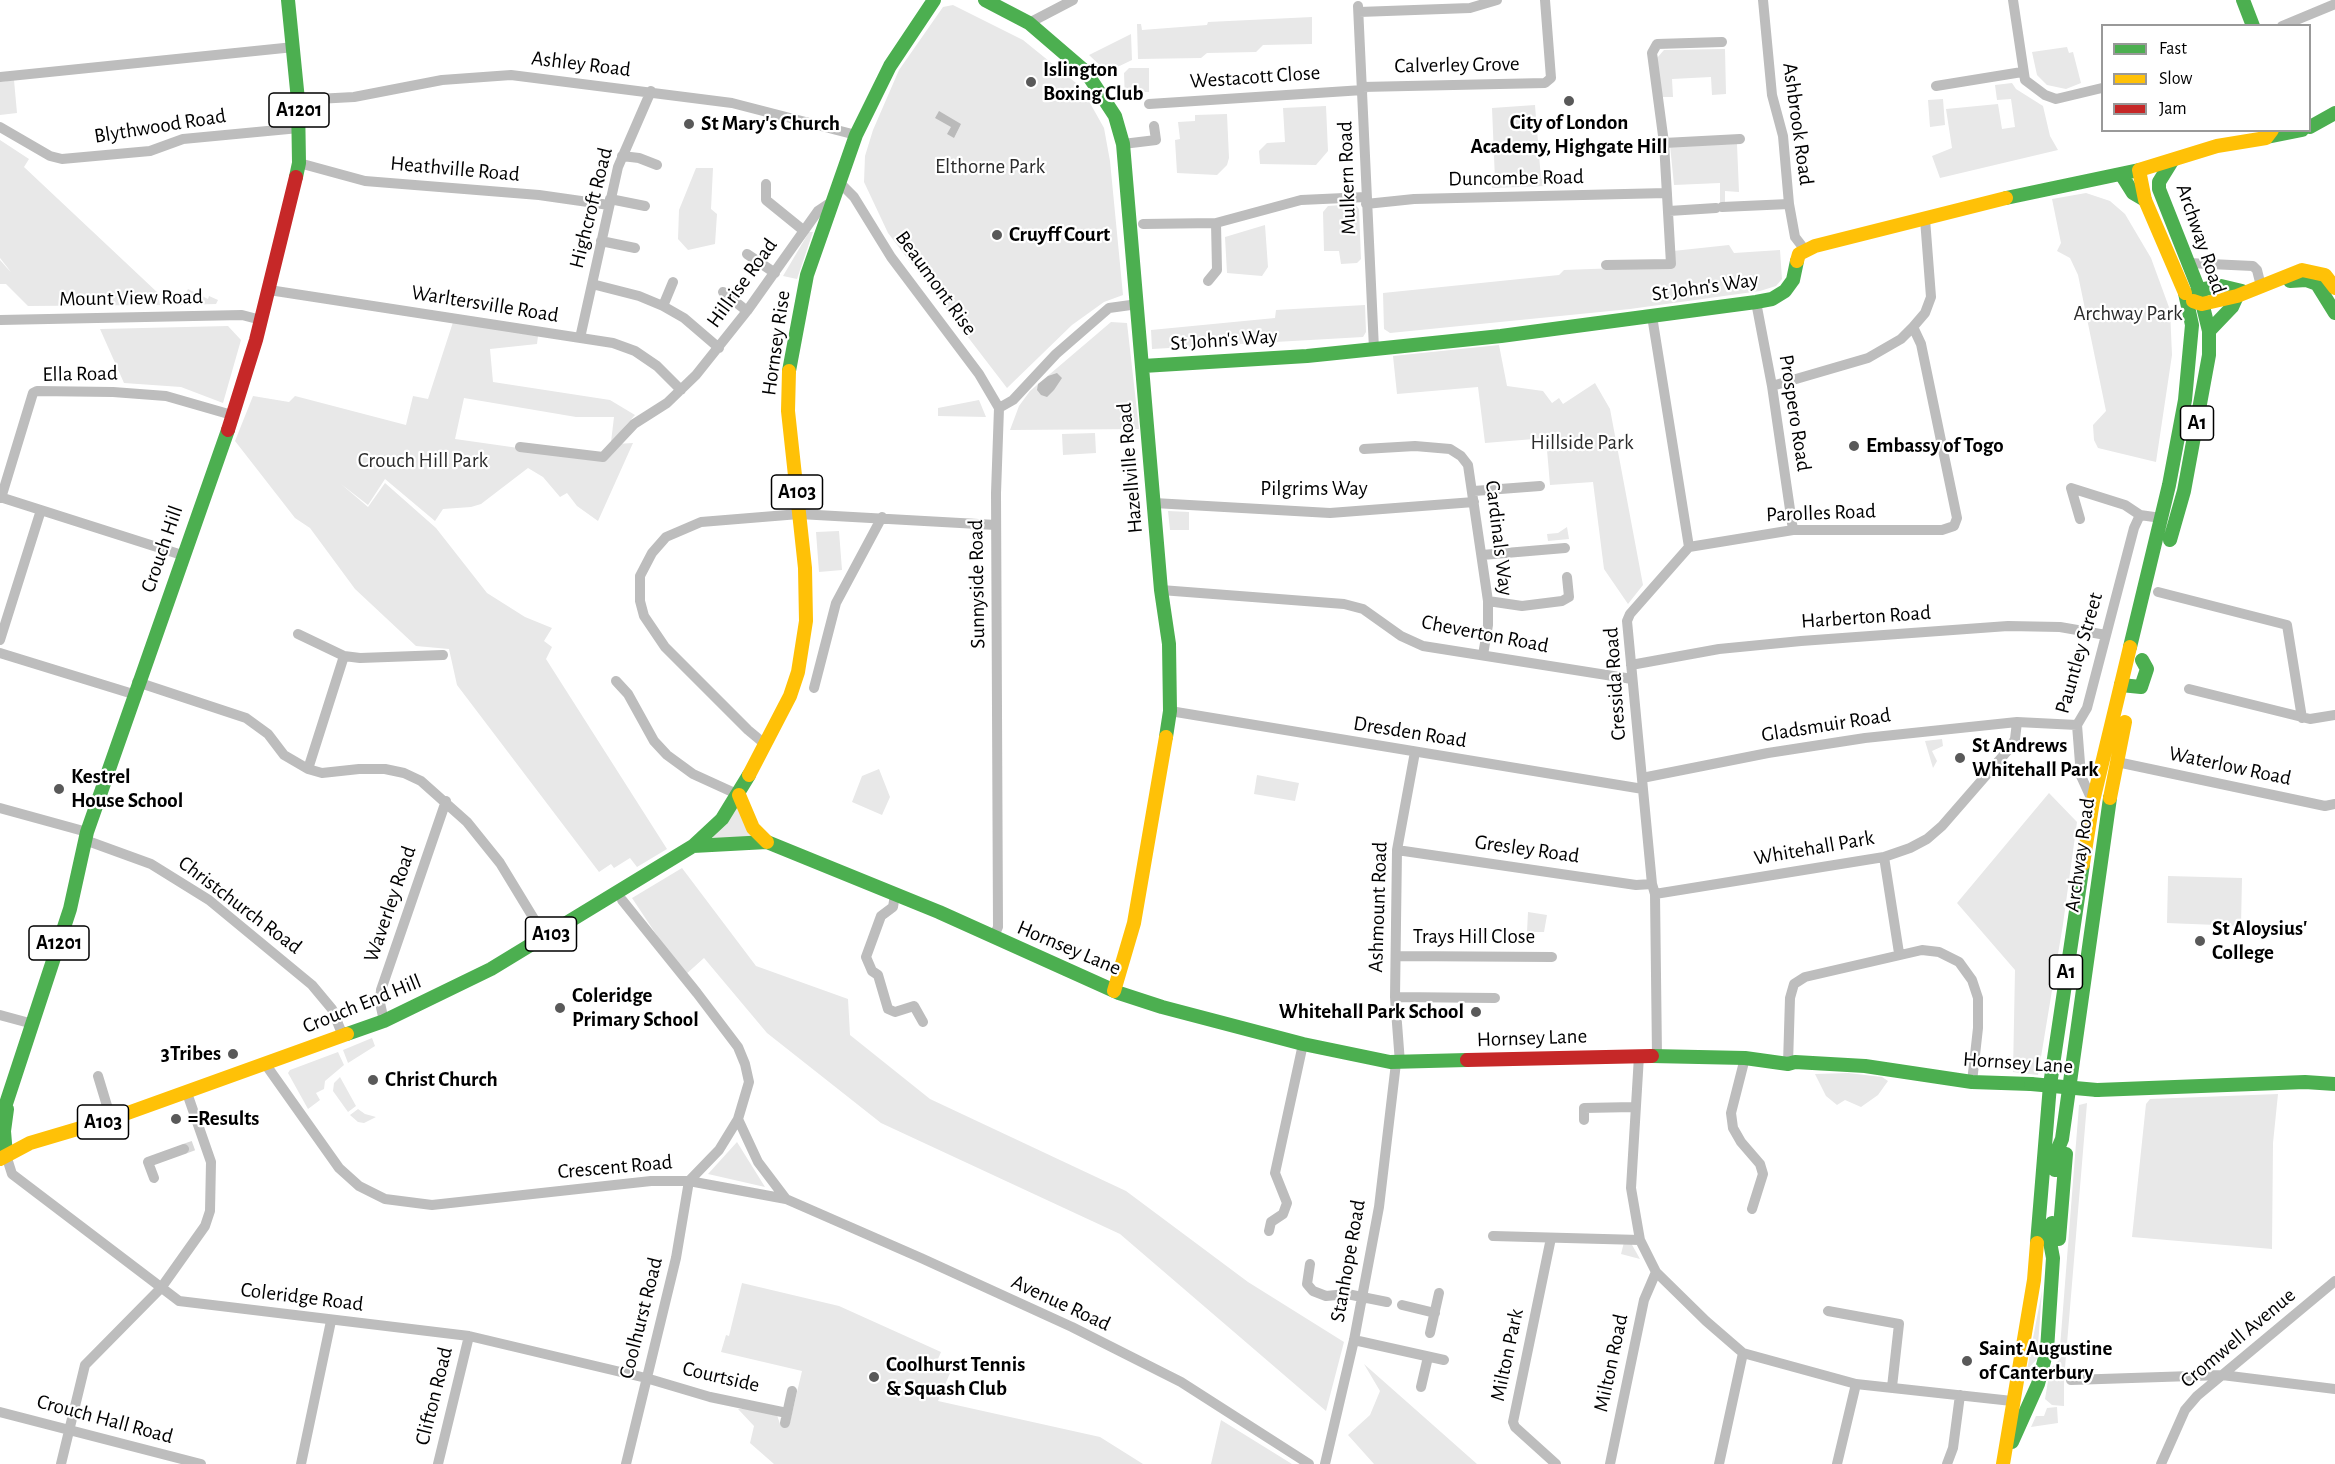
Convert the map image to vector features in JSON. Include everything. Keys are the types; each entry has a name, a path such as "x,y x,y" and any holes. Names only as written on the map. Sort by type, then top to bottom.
{"main road":[{"name":"Crouch Hill","path":"0,1122 70,909 86,836 135,688 233,414 269,290 299,164 298,100 288,0"},
{"name":"Hazellville Road","path":"985,0 1029,24 1095,84 1115,116 1123,144 1161,590 1169,644 1170,711 1134,923 1114,991"},
{"path":"2243,0 2252,24"},
{"name":"Hornsey Rise","path":"707,834 739,795 766,744 798,672 806,621 805,568 789,442 789,368 807,274 856,135 890,66 931,1"},
{"path":"2311,126 2335,114"},
{"path":"2217,146 2228,132"},
{"path":"1805,250 2013,196 2139,170 2217,146 2286,132"},
{"name":"Archway Road","path":"2157,598 2193,443 2209,356 2209,331 2201,297 2159,189 2159,182 2172,161"},
{"name":"Archway Road","path":"2004,1461 2031,1402 2044,1366 2051,1326 2053,1258 2059,1242 2066,1150 2062,1139 2106,819 2117,762 2127,686 2187,387 2185,378 2191,352 2188,300 2145,200 2139,170"},
{"path":"2121,174 2133,193 2145,200"},
{"name":"St John's Way","path":"1143,366 1307,356 1501,336 1755,302 1779,296 1790,286 1796,261 1805,250"},
{"path":"2188,300 2240,293 2299,271 2316,271 2325,275 2335,288"},
{"path":"2278,280 2314,282 2320,287 2335,313"},
{"path":"2209,331 2232,307 2240,293"},
{"path":"2127,686 2141,687 2147,669 2143,654"},
{"name":"Archway Road","path":"2004,1461 2012,1401 2034,1280 2050,1085 2093,801 2127,686"},
{"name":"Hornsey Lane","path":"739,795 753,828 768,842 895,894 1114,991 1162,1007 1303,1044 1398,1063 1657,1056 1745,1058 1788,1064 1795,1062 1865,1066 1972,1082 2097,1090 2305,1082 2335,1084"},
{"name":"Hornsey Lane","path":"707,834 717,840 735,843"},
{"name":"Crouch End Hill","path":"3,1157 30,1143 188,1093 384,1021 492,969 642,875 693,846 707,834"},
{"name":"Hornsey Lane","path":"693,846 768,842"},
{"name":"Crouch Hill","path":"3,1157 8,1102"}],"street":[{"path":"1029,24 1073,0"},
{"path":"1358,5 1470,9 1497,0"},
{"name":"Calverley Grove","path":"1363,88 1545,83 1551,78 1545,0"},
{"name":"Ashbrook Road","path":"1763,0 1772,95 1783,136 1789,204 1795,237 1805,250"},
{"path":"2013,0 2022,72 2031,86 2056,99 2101,88"},
{"path":"2287,24 2335,4"},
{"name":"Mulkern Road","path":"1358,5 1374,348"},
{"path":"1606,265 1671,264 1664,143 1652,53 1657,44 1722,42"},
{"path":"0,77 294,47"},
{"path":"1936,86 2022,72"},
{"name":"Ashley Road","path":"298,100 354,97 442,80 511,75 732,103 856,135"},
{"name":"Westacott Close","path":"1149,104 1363,88"},
{"name":"Highcroft Road","path":"580,338 622,156 651,92"},
{"path":"1123,144 1156,140 1154,126"},
{"name":"Blythwood Road","path":"0,127 50,156 62,159 150,151 183,139 299,128"},
{"path":"1664,143 1740,139"},
{"path":"622,156 639,158 657,165"},
{"name":"Heathville Road","path":"299,164 365,181 645,206"},
{"name":"Beaumont Rise","path":"839,182 854,197 891,256 979,374 999,408"},
{"path":"766,184 766,200 803,230"},
{"name":"Duncombe Road","path":"1143,224 1216,223 1301,200 1667,193"},
{"name":"Hillrise Road","path":"520,447 603,457 634,424 681,394 747,311 818,211 834,201"},
{"path":"1669,211 1789,204"},
{"path":"1772,386 1868,358 1901,339 1925,314 1931,297 1925,219"},
{"path":"1208,281 1217,270 1216,223"},
{"path":"601,241 635,248"},
{"path":"747,254 775,273"},
{"path":"2188,263 2253,266 2261,286"},
{"path":"663,306 673,282"},
{"path":"592,284 639,296 663,306 684,318 719,348"},
{"name":"Warltersville Road","path":"269,290 613,343 635,351 657,366 681,394"},
{"path":"723,292 747,311"},
{"name":"Prospero Road","path":"1755,302 1772,386 1793,530"},
{"path":"999,408 1013,400 1056,354 1109,308 1138,304"},
{"name":"Mount View Road","path":"0,320 242,315 261,320"},
{"path":"1652,316 1689,547"},
{"name":"Parolles Road","path":"1689,547 1793,530 1942,530 1954,526 1957,518 1923,355 1913,327"},
{"name":"Ella Road","path":"1,498 33,393 37,391 113,392 166,396 233,414"},
{"name":"Sunnyside Road","path":"993,938 998,927 996,525 999,408"},
{"name":"Cardinals Way","path":"1364,449 1415,446 1450,449 1461,456 1468,465 1488,601 1484,655"},
{"name":"Pilgrims Way","path":"1154,503 1330,513 1540,486"},
{"path":"2080,519 2071,488 2125,505 2140,515 2161,518"},
{"path":"1,498 182,555"},
{"path":"0,640 41,510"},
{"path":"766,744 748,730 665,647 644,616 640,601 640,576 652,553 666,537 701,522 799,514 996,525"},
{"name":"Pauntley Street","path":"2093,801 2081,776 2077,725 2087,708 2134,528 2140,515"},
{"path":"814,688 836,603 882,517"},
{"name":"Cressida Road","path":"1653,889 1627,621 1630,614 1689,547"},
{"path":"1482,555 1565,548"},
{"path":"1488,601 1522,606 1562,601 1569,597 1568,577"},
{"name":"Cheverton Road","path":"1161,590 1344,604 1363,609 1401,636 1423,646 1632,680"},
{"path":"2157,598 2179,597 2287,625 2302,718"},
{"name":"Harberton Road","path":"1631,665 1719,649 2008,626 2060,627 2106,635"},
{"path":"298,634 344,656 360,658 443,655"},
{"path":"0,652 246,718 268,734 284,755 308,769 322,773 375,769 404,773 421,781 467,822 500,863 545,937"},
{"path":"308,769 344,656"},
{"path":"616,681 628,694 654,741 667,755 693,774 739,795"},
{"path":"2189,689 2302,718 2335,715"},
{"name":"Dresden Road","path":"1170,711 1415,752 1643,784"},
{"path":"2017,722 2077,725"},
{"name":"Gladsmuir Road","path":"1643,784 1768,753 1865,738 2017,722"},
{"name":"Whitehall Park","path":"1653,889 1884,857 1910,848 1927,839 1942,826 2009,749 2015,739 2017,722"},
{"name":"Ashmount Road","path":"1398,1063 1395,997 1397,850 1415,752"},
{"name":"Waterlow Road","path":"2117,762 2325,806 2335,804"},
{"name":"Waverley Road","path":"384,1021 380,1003 381,990 446,801"},
{"name":"Christchurch Road","path":"0,808 86,836 151,864 209,900 312,985 332,1009 343,1036"},
{"name":"Gresley Road","path":"1397,850 1653,889"},
{"path":"1884,857 1899,953"},
{"path":"1653,889 1657,1056"},
{"path":"895,894 893,908 881,916 866,957 872,971 878,975 888,1009 895,1012 914,1006 923,1022"},
{"name":"Crescent Road","path":"266,1065 339,1168 359,1186 385,1199 432,1205 651,1181 689,1180 719,1150 738,1119 749,1082 738,1047 622,900"},
{"path":"1788,1064 1790,998 1794,984 1805,976 1899,953 1922,950 1939,952 1959,962 1972,980 1978,1008 1972,1082"},
{"name":"Trays Hill Close","path":"1396,956 1552,957"},
{"path":"1395,997 1495,998"},
{"path":"0,1015 33,1024"},
{"path":"1269,1230 1271,1221 1283,1214 1287,1203 1275,1173 1303,1044"},
{"path":"1639,1056 1634,1107 1631,1188 1640,1240 1656,1272 1743,1353 1856,1384 2012,1401"},
{"path":"1745,1058 1731,1113 1734,1128 1741,1142 1760,1164 1763,1174 1752,1209"},
{"name":"Stanhope Road","path":"1325,1464 1354,1340 1383,1175 1398,1063"},
{"path":"98,1076 111,1119"},
{"path":"61,1464 85,1365 161,1288 205,1226 210,1211 211,1162 201,1141 188,1093"},
{"path":"1584,1120 1584,1108 1634,1107"},
{"name":"Avenue Road","path":"738,1119 758,1162 786,1198"},
{"path":"154,1178 148,1162 184,1149"},
{"name":"Coleridge Road","path":"3,1157 12,1173 179,1301 469,1336 646,1378"},
{"name":"Avenue Road","path":"689,1180 786,1198 1072,1327 1181,1382 1309,1464"},
{"name":"Coolhurst Road","path":"626,1464 676,1257 689,1180"},
{"path":"1493,1236 1640,1240"},
{"name":"Milton Park","path":"1551,1238 1513,1422 1556,1464"},
{"path":"1310,1264 1307,1284 1313,1291 1326,1296 1347,1294 1387,1302"},
{"name":"Milton Road","path":"1610,1464 1644,1299 1656,1272"},
{"name":"Cromwell Avenue","path":"2161,1464 2185,1410 2197,1396 2335,1281"},
{"path":"1431,1334 1439,1293"},
{"path":"1402,1305 1435,1312"},
{"path":"1828,1311 1899,1324 1892,1387"},
{"path":"301,1464 331,1321"},
{"name":"Clifton Road","path":"438,1464 469,1336"},
{"path":"1354,1340 1444,1360"},
{"path":"1719,1464 1743,1353"},
{"path":"1421,1387 1428,1357"},
{"path":"2071,1380 2222,1375 2335,1389"},
{"name":"Courtside","path":"646,1378 786,1418 792,1391"},
{"path":"1837,1464 1856,1384"},
{"path":"1947,1464 1953,1448 1960,1395"},
{"name":"Crouch Hall Road","path":"0,1412 180,1461 201,1464"}],"green space":[{"name":"Elthorne Park","path":"953,5 1023,40 1081,87 1104,128 1110,161 1123,295 1104,302 1072,325 1007,388 888,233 864,182 865,156 873,130 899,70 943,7"},
{"path":"1312,17 1312,44 1263,45 1256,52 1207,53 1201,58 1138,59 1137,24 1141,24 1142,30 1207,25 1208,22"},
{"path":"1131,34 1132,60 1107,72 1089,55"},
{"path":"2067,47 2069,53 2073,52 2081,83 2066,89 2047,85 2037,75 2032,52"},
{"path":"1725,49 1726,94 1712,95 1711,77 1672,79 1673,97 1661,97 1657,58 1664,50"},
{"path":"1129,68 1149,68 1149,92 1142,92 1139,100 1125,101 1124,73"},
{"path":"14,80 17,113 0,115 0,82"},
{"path":"2012,83 2016,89 2043,106 2050,136 2058,150 1940,178 1932,156 1952,148 1946,109 1998,104 2002,129 2015,127 2011,99 1997,100 1995,85"},
{"path":"1943,99 1945,125 1930,127 1928,100"},
{"path":"1535,105 1541,179 1545,179 1546,186 1492,188 1491,180 1495,180 1492,108"},
{"path":"1326,106 1328,151 1316,165 1260,164 1259,151 1267,143 1285,142 1283,108"},
{"path":"1227,114 1229,158 1227,165 1217,175 1177,173 1175,140 1180,139 1178,122 1195,121 1195,115"},
{"path":"0,140 29,159 24,167 158,293 160,305 28,306 6,284 0,284 0,260 11,272 0,258"},
{"path":"1737,144 1739,192 1725,191 1725,203 1720,206 1720,183 1674,185 1670,145"},
{"path":"696,168 713,168 711,209 717,214 715,244 688,250 678,239 679,210"},
{"name":"Archway Park","path":"2086,193 2110,201 2125,214 2151,258 2170,310 2172,355 2156,462 2098,448 2094,440 2093,425 2106,411 2078,275 2070,258 2057,251 2061,243 2052,199"},
{"path":"1355,204 1359,209 1361,259 1357,263 1341,264 1339,251 1324,251 1323,212 1328,206"},
{"path":"1265,225 1268,267 1262,276 1227,273 1225,237"},
{"path":"809,232 813,232 797,279 783,276"},
{"path":"1729,245 1734,253 1780,250 1782,279 1776,286 1760,291 1630,309 1390,333 1384,329 1383,293 1559,275 1564,270 1673,266 1673,251"},
{"path":"188,289 208,299 209,296 218,300 216,304 180,305"},
{"path":"1365,305 1366,332 1363,337 1152,349 1151,330 1275,318 1276,310"},
{"name":"Crouch Hill Park","path":"454,319 538,336 537,344 490,349 493,382 610,400 635,415 611,442 614,417 576,417 464,398 455,439 603,460 616,444 633,443 598,521 577,506 567,493 560,497 543,477 528,468 481,504 443,509 435,521 385,479 368,505 341,484 368,507 385,483 436,528 487,593 525,617 552,628 544,641 552,647 546,659 667,849 637,867 630,858 614,868 611,864 599,872 457,685 449,649 416,646 355,589 310,528 295,518 235,441 253,396 289,402 295,396 406,425 413,396 428,399"},
{"path":"1111,322 1127,323 1139,429 1010,430 1019,406 1030,391"},
{"path":"228,326 241,340 223,403 181,387 124,383 100,329"},
{"name":"Hillside Park","path":"1499,345 1507,386 1543,391 1552,403 1559,398 1563,404 1595,383 1610,409 1643,585 1628,604 1604,569 1593,482 1550,485 1546,438 1485,443 1478,387 1397,394 1393,356"},
{"path":"979,400 986,417 938,416 938,408"},
{"path":"1095,433 1096,453 1063,455 1062,434"},
{"path":"1168,511 1189,512 1189,530 1170,530"},
{"path":"1567,527 1569,539 1548,541 1547,534 1558,533"},
{"path":"839,531 842,570 819,572 816,532"},
{"path":"1942,739 1943,746 1932,751 1937,761 1933,768 1925,741"},
{"path":"879,769 890,797 882,815 852,802 862,776"},
{"path":"1257,775 1299,783 1295,801 1254,794"},
{"path":"2049,793 2077,822 2038,1075 2013,1072 2015,970 1957,903"},
{"path":"739,795 767,842 717,840 707,834"},
{"path":"682,868 756,966 848,999 850,1035 930,1099 1126,1191 1248,1282 1344,1342 1326,1411 1120,1234 881,1123 767,1033 704,958 684,976 632,898"},
{"path":"2168,876 2242,878 2241,926 2167,923"},
{"path":"1528,912 1547,915 1544,932 1527,932"},
{"path":"372,1038 375,1046 348,1063 343,1050"},
{"path":"338,1052 344,1065 325,1081 324,1089 316,1093 320,1100 308,1109 288,1073 290,1070"},
{"path":"1848,1073 1882,1077 1888,1081 1878,1095 1861,1107 1845,1100 1837,1105 1826,1096 1815,1074"},
{"path":"340,1077 356,1106 348,1112 333,1091 334,1083"},
{"path":"2278,1094 2273,1143 2272,1249 2132,1237 2146,1104 2150,1099"},
{"path":"2087,1103 2064,1380 2064,1406 2052,1405 2045,1399 2050,1369 2059,1360 2079,1105"},
{"path":"358,1109 376,1117 364,1123 358,1122 350,1115"},
{"path":"737,1142 765,1187 708,1174"},
{"path":"1624,1242 1631,1243 1640,1259 1621,1254"},
{"name":"Coolhurst Tennis & Squash Club","path":"742,1283 839,1306 941,1352 938,1359 953,1366 938,1401 1100,1437 1143,1464 774,1464 750,1443 754,1426 738,1409 752,1408 777,1415 780,1424 789,1426 802,1371 721,1352 726,1335 729,1336"},
{"path":"2042,1291 2037,1359 2027,1370"},
{"path":"1364,1364 1477,1464 1374,1464 1348,1435 1370,1415 1380,1391"},
{"path":"2057,1407 2058,1423 2031,1427 2036,1416 2044,1416 2047,1408"},
{"path":"1221,1420 1292,1464 1211,1464"}],"shaded area":[{"path":"939,111 961,124 954,138 947,134 951,127 935,118"},
{"path":"1057,373 1062,378 1054,390 1047,397 1041,395 1037,390 1038,384 1048,376"}],"tunnel":[{"path":"184,1149 198,1144"}],"traffic: fast":[{"path":"288,0 298,100 299,163 296,177"},
{"path":"789,371 807,275 856,135 890,66 934,0"},
{"path":"985,0 1029,23 1086,72 1115,116 1123,144 1161,590 1169,644 1170,711 1166,737"},
{"path":"2243,0 2252,24"},
{"path":"2311,126 2335,113"},
{"path":"2267,137 2292,132"},
{"path":"2170,540 2184,491 2209,355 2209,331 2199,290 2159,189 2159,182 2172,161"},
{"path":"2006,198 2139,170"},
{"path":"2121,174 2133,193 2145,200"},
{"path":"1143,366 1307,356 1501,336 1756,302 1772,299 1785,291 1793,280 1797,261"},
{"path":"2290,281 2306,280 2317,284 2335,313"},
{"path":"2192,297 2199,290 2221,286 2242,291"},
{"path":"2130,647 2169,485 2185,400 2192,325 2185,293"},
{"path":"2209,331 2232,307 2237,296"},
{"path":"0,1122 70,909 87,832 228,430"},
{"path":"2121,685 2141,687 2147,669 2142,660"},
{"path":"347,1034 384,1021 491,969 693,846 722,819 749,775"},
{"path":"2055,1170 2057,1151 2062,1139 2110,798"},
{"path":"693,846 767,842 939,912 1119,993 1162,1007 1303,1044 1390,1062 1467,1060"},
{"path":"2037,1243 2050,1085 2083,864"},
{"path":"1652,1056 1745,1058 1788,1064 1795,1062 1865,1066 1972,1082 2031,1084"},
{"path":"2097,1090 2305,1082 2335,1084"},
{"path":"2031,1084 2097,1090"},
{"path":"6,1155 4,1131 7,1109"},
{"path":"2059,1239 2066,1154"},
{"path":"2012,1442 2038,1384 2047,1350 2053,1258 2050,1242 2052,1223"}],"traffic: slow":[{"path":"2185,293 2145,200 2139,170 2217,146 2266,138 2270,132"},
{"path":"1797,261 1799,254 1815,246 2006,198"},
{"path":"2193,301 2202,304 2237,296 2302,270 2325,275 2335,288"},
{"path":"749,775 790,696 798,672 806,621 805,568 788,411 789,371"},
{"path":"2083,864 2093,801 2130,647"},
{"path":"2110,798 2125,722"},
{"path":"1114,991 1134,923 1166,737"},
{"path":"739,795 753,828 767,842"},
{"path":"0,1159 30,1143 111,1119 347,1034"},
{"path":"2003,1464 2034,1280 2037,1243"}],"traffic: jam":[{"path":"228,430 256,340 296,177"},
{"path":"1467,1060 1652,1056"}],"place":[{"name":"Islington Boxing Club","path":"1031,82"},
{"name":"City of London Academy, Highgate Hill","path":"1569,101"},
{"name":"St Mary's Church","path":"689,124"},
{"name":"Cruyff Court","path":"997,235"},
{"name":"Embassy of Togo","path":"1854,446"},
{"name":"St Andrews Whitehall Park","path":"1960,758"},
{"name":"Kestrel House School","path":"59,789"},
{"name":"St Aloysius' College","path":"2200,941"},
{"name":"Coleridge Primary School","path":"560,1008"},
{"name":"Whitehall Park School","path":"1476,1012"},
{"name":"3Tribes","path":"233,1054"},
{"name":"Christ Church","path":"373,1080"},
{"name":"=Results","path":"176,1119"},
{"name":"Saint Augustine of Canterbury","path":"1967,1361"},
{"name":"Coolhurst Tennis & Squash Club","path":"874,1377"}]}
